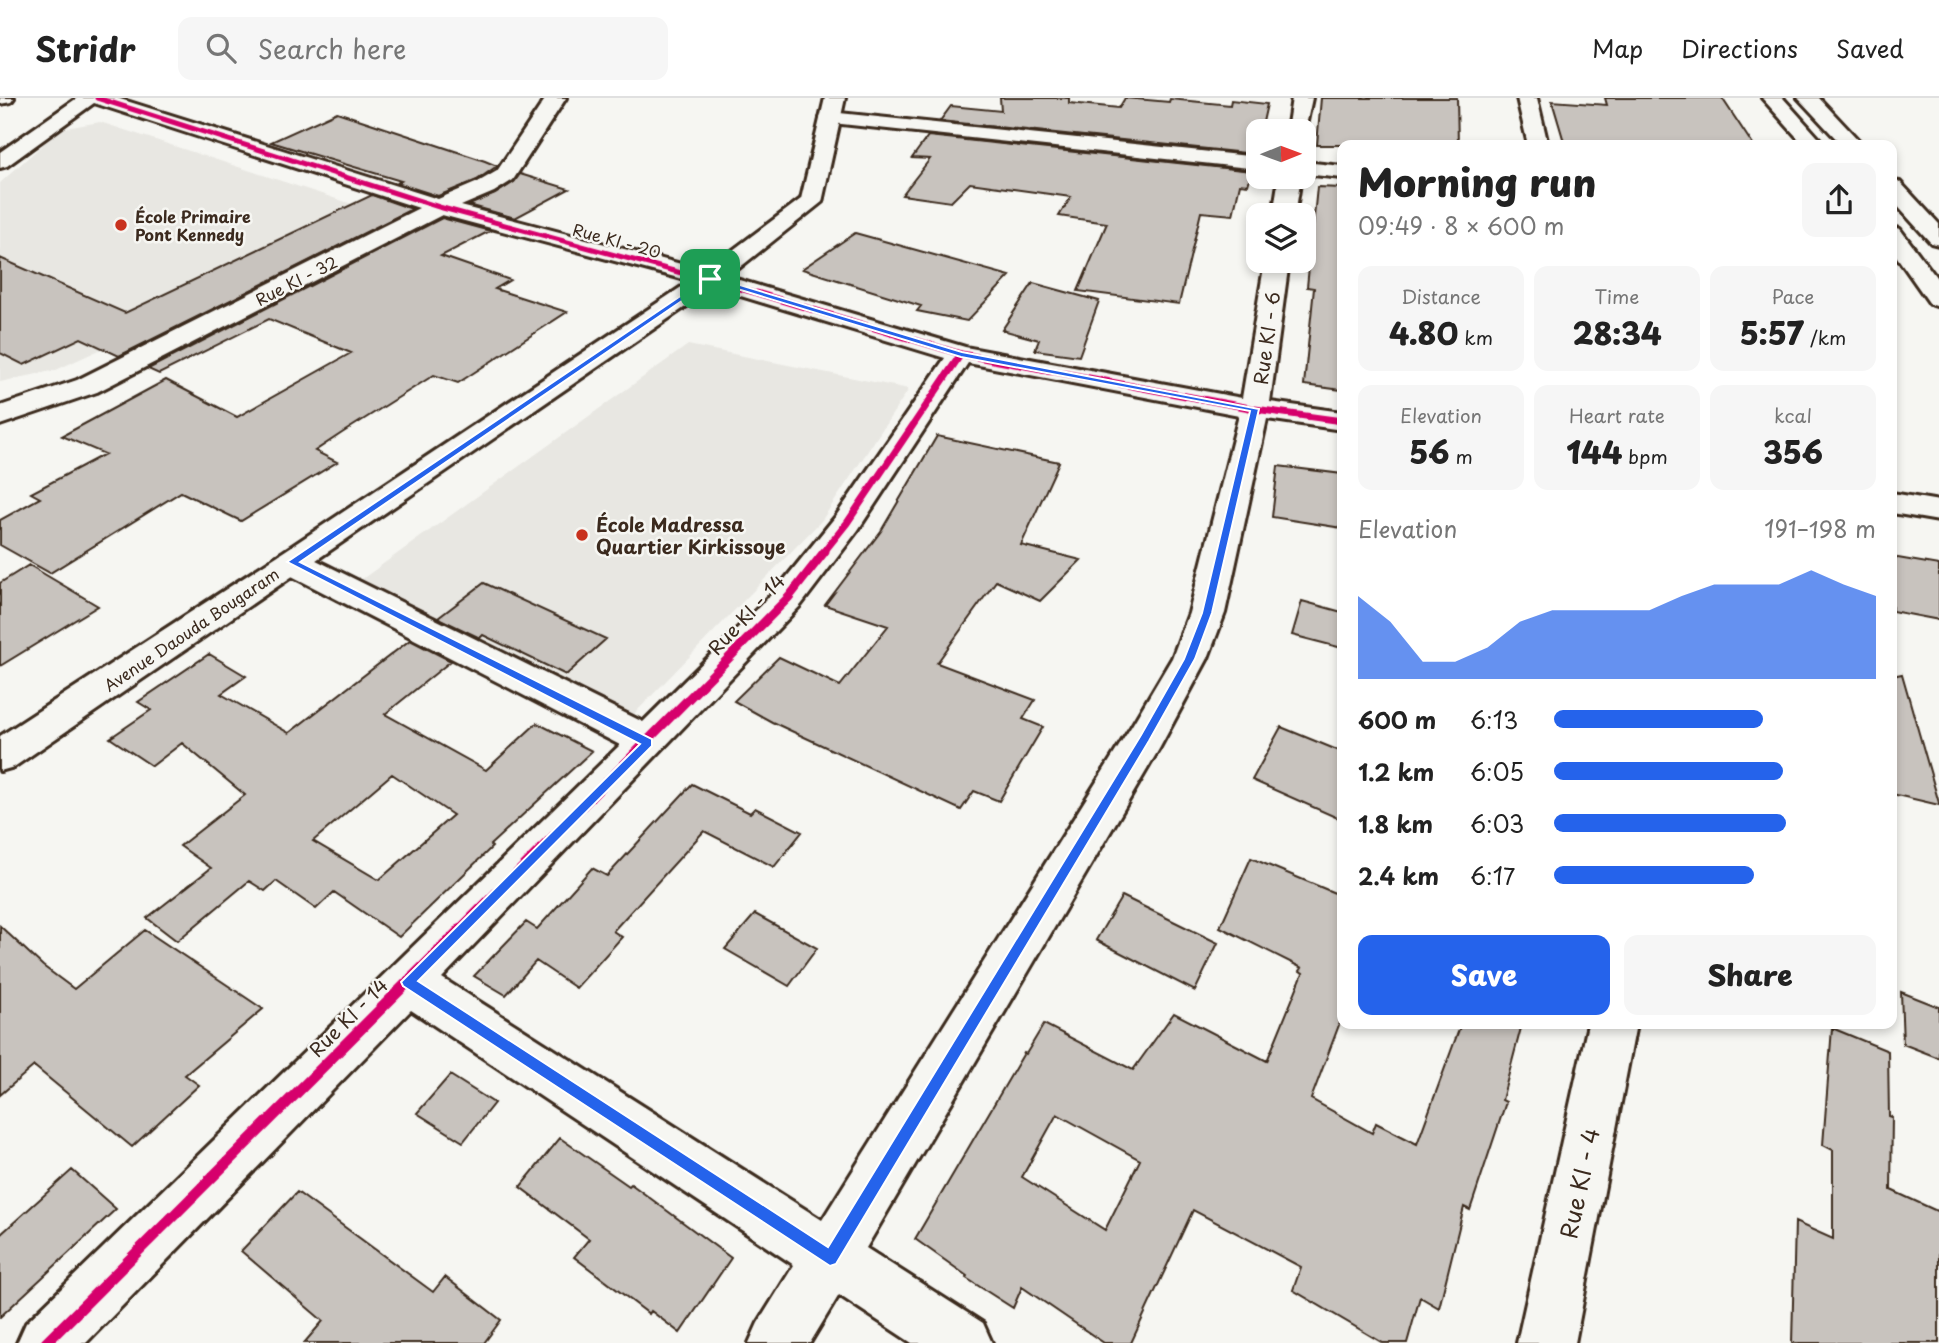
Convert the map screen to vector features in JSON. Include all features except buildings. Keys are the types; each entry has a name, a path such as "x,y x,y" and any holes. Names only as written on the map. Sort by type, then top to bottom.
{"main road":[{"path":"0,162 89,98"},
{"name":"Rue KI - 20","path":"97,98 439,207 710,279 961,354 1255,409 1337,420"},
{"name":"Rue KI - 32","path":"0,416 87,386 439,207 486,187 505,174 556,98"},
{"path":"1299,119 1302,98"},
{"path":"1527,98 1537,140"},
{"path":"1772,98 1810,140"},
{"path":"1808,98 1848,140"},
{"path":"832,108 1246,161"},
{"name":"Avenue Daouda Bougaram","path":"0,756 710,279 811,202 832,108"},
{"path":"1316,169 1337,171"},
{"path":"1897,192 1939,238"},
{"path":"1897,241 1939,299"},
{"name":"Rue KI - 6","path":"778,1343 1145,738 1190,659 1207,613 1255,409 1275,273"},
{"name":"Rue KI - 14","path":"46,1343 648,743 789,597 847,523 961,354"},
{"path":"1897,504 1939,511"},
{"path":"292,562 648,743"},
{"path":"408,982 963,1343"},
{"name":"Rue KI - 4","path":"1546,1343 1611,1029"}],"shaded area":[{"path":"100,122 389,216 56,370 0,382 0,183 60,129"},
{"path":"688,345 909,389 822,520 633,715 358,582"}],"cycle path":[{"path":"97,98 439,207 710,279 961,354 1255,409 1337,420"},
{"path":"46,1343 648,742 789,597 847,523 961,354"}],"place":[{"name":"École Primaire Pont Kennedy","path":"121,225"},
{"name":"École Madressa Quartier Kirkissoye","path":"582,535"}],"route":[{"path":"710,279 961,354 1255,409 1207,613 1190,659 1145,738 830,1258 408,982 648,743 292,562 710,279"}]}
